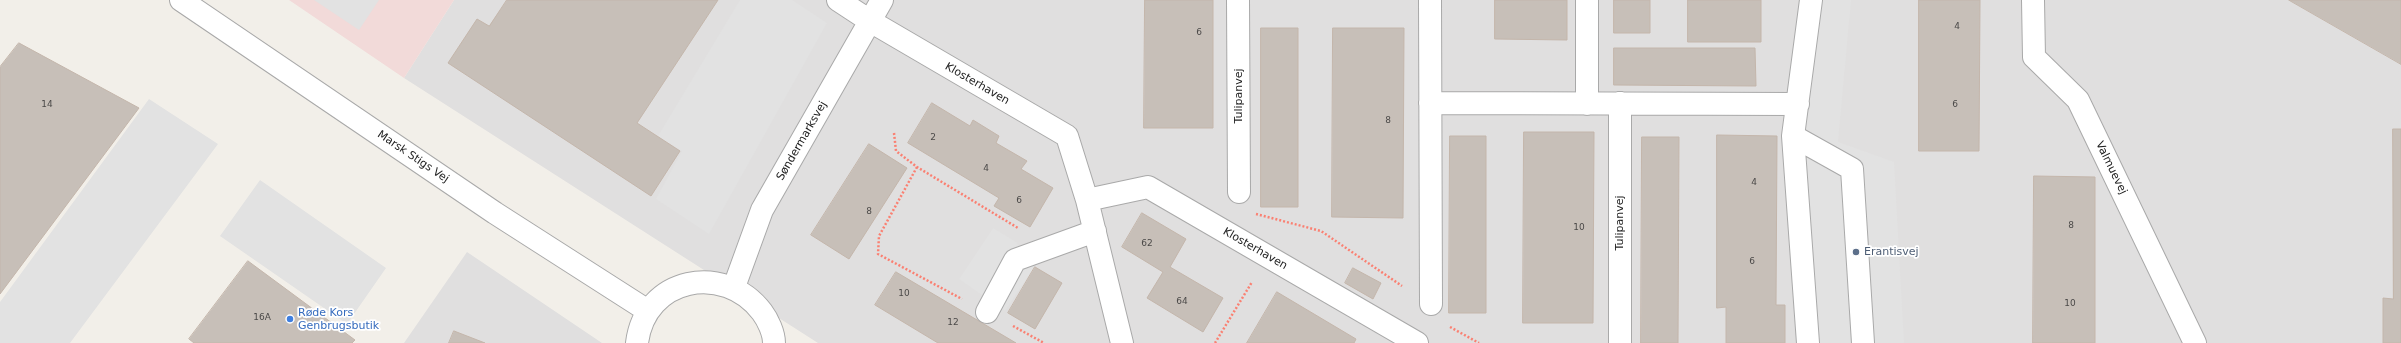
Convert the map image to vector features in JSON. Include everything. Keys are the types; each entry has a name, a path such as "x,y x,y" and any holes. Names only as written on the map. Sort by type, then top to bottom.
{"street":[{"name":"Marsk Stigs Vej","path":"181,0 495,213 648,311"},
{"name":"Klosterhaven","path":"838,0 870,21 1067,136 1087,200 1122,343"},
{"name":"Søndermarksvej","path":"734,287 762,210 882,0"},
{"name":"Tulipanvej","path":"1238,0 1239,192"},
{"path":"1430,0 1431,304"},
{"path":"1586,104 1588,0"},
{"path":"1808,343 1793,136 1811,0"},
{"name":"Valmuevej","path":"2033,0 2034,57 2078,100 2195,343"},
{"path":"1430,103 1798,104"},
{"name":"Tulipanvej","path":"1620,103 1620,343"},
{"path":"1793,136 1852,169 1863,343"},
{"name":"Klosterhaven","path":"1087,200 1148,187 1417,343"},
{"path":"987,312 1015,260 1095,231"},
{"path":"637,343 639,331 648,311 665,294 687,284 710,281 734,287 753,300 767,318 774,343"}],"path":[{"path":"894,133 896,151 917,167 1024,231 1040,251"},
{"path":"917,167 879,236 878,254 1044,343"},
{"path":"1239,192 1254,214 1322,231 1431,304 1449,326 1479,343"},
{"path":"1215,343 1268,256"}],"shaded area":[{"path":"289,0 454,0 404,78"},
{"path":"314,0 379,0 359,30"},
{"path":"454,0 2401,0 2401,343 818,343 404,78"},
{"path":"740,0 792,0 827,23 709,234 656,199 682,151 658,136"},
{"name":"Erantisvej","path":"1820,0 1851,0 1838,142 1894,162 1904,343 1819,343 1803,131"},
{"path":"149,99 218,144 70,343 0,343 0,302"},
{"path":"260,180 386,268 347,324 220,236"},
{"path":"993,228 1016,242 1035,266 1005,311 959,279"},
{"path":"467,252 602,343 404,343"}],"building":[{"path":"507,0 718,0 637,123 680,151 651,196 448,63 477,19 489,26"},
{"path":"1145,0 1213,0 1213,128 1144,128"},
{"path":"1495,0 1567,0 1567,40 1495,39"},
{"path":"1614,0 1650,0 1650,33 1614,33"},
{"path":"1688,0 1761,0 1761,42 1688,42"},
{"path":"1919,0 1980,0 1979,151 1919,151"},
{"path":"2289,0 2401,0 2401,64"},
{"path":"1261,28 1298,28 1298,207 1261,207"},
{"path":"1333,28 1404,28 1403,218 1332,217"},
{"path":"19,43 139,108 0,294 0,67"},
{"path":"1614,48 1755,48 1756,86 1614,85"},
{"path":"932,103 970,126 973,120 999,136 996,143 1027,161 1021,169 1053,188 1030,227 994,206 999,198 908,143"},
{"path":"2393,129 2401,129 2401,343 2383,343 2383,298 2393,299"},
{"path":"1524,132 1594,132 1593,323 1523,323"},
{"path":"1717,135 1777,136 1776,305 1785,305 1785,343 1726,343 1726,307 1717,308"},
{"path":"1450,136 1486,136 1486,313 1449,313"},
{"path":"1642,137 1679,137 1678,343 1641,343"},
{"path":"869,144 907,168 849,259 811,235"},
{"path":"2034,176 2095,177 2095,343 2033,343"},
{"path":"1142,213 1186,239 1170,267 1223,298 1203,332 1147,298 1163,272 1122,247"},
{"path":"248,261 355,340 352,343 194,343 189,339"},
{"path":"1035,267 1062,283 1035,329 1008,313"},
{"path":"1353,268 1381,283 1373,299 1345,283"},
{"path":"896,272 1016,343 938,343 875,305"},
{"path":"1277,292 1356,339 1354,343 1247,343"},
{"path":"454,331 485,343 449,343"}],"place":[{"name":"Erantisvej","path":"1856,252"},
{"name":"Røde Kors Genbrugsbutik","path":"290,319"}]}
